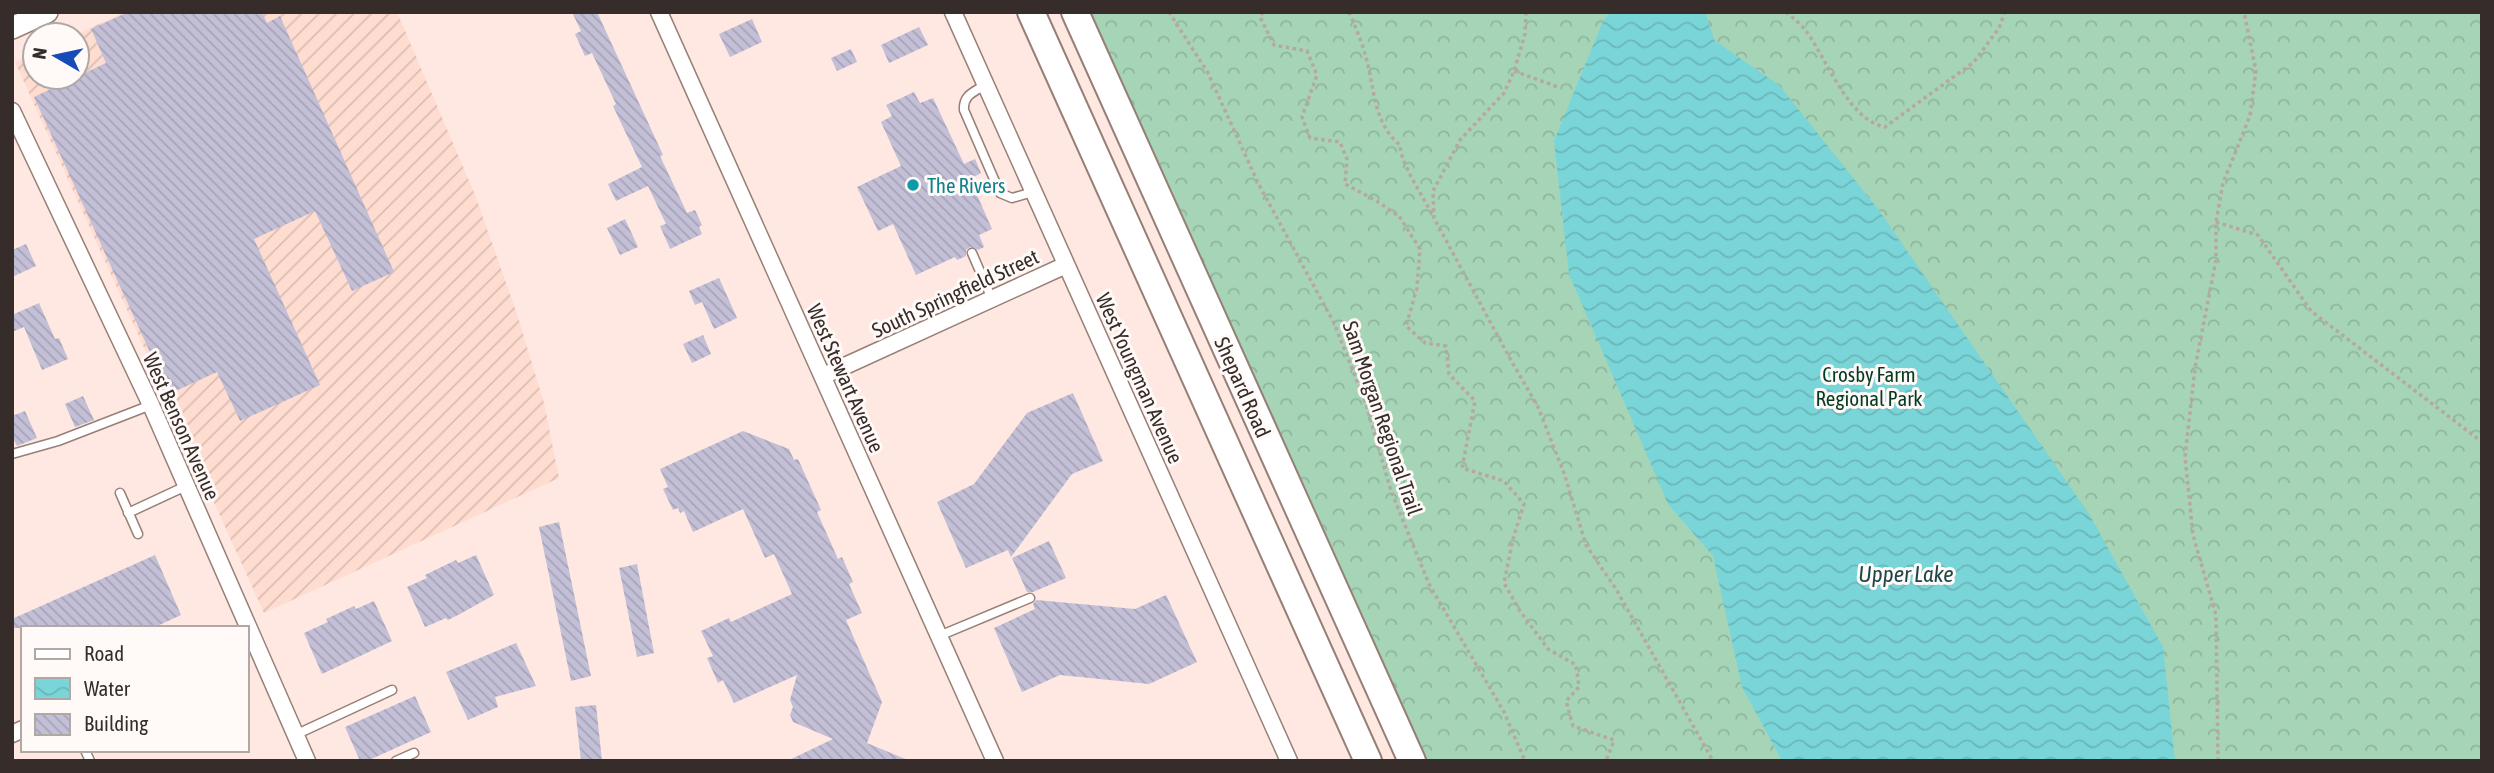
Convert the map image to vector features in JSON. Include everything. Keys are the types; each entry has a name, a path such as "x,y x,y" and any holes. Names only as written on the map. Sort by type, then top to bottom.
{"highway":[{"name":"Shepard Road","path":"1031,12 1368,761"},
{"name":"Shepard Road","path":"1075,12 1412,761"}],"street":[{"path":"12,28 47,12"},
{"name":"West Stewart Avenue","path":"659,12 995,761"},
{"name":"West Youngman Avenue","path":"953,12 1289,761"},
{"name":"West Benson Avenue","path":"12,111 151,405 245,626"},
{"name":"South Springfield Street","path":"822,376 1066,265"},
{"name":"West Benson Avenue","path":"248,633 307,761"}],"lane":[{"path":"985,85 967,96 964,110 1000,192 1012,198 1033,192"},
{"path":"972,253 992,299"},
{"path":"12,454 58,441 151,405"},
{"path":"128,513 186,486"},
{"path":"120,493 138,534"},
{"path":"939,636 1030,598"},
{"path":"295,735 392,690"},
{"path":"396,761 414,753"}],"path":[{"name":"Sam Morgan Regional Trail","path":"1169,12 1208,73 1258,183 1334,323 1366,404 1391,491 1429,583 1504,712 1525,761"},
{"path":"1263,12 1260,17 1275,45 1307,51 1317,75 1302,117 1310,138 1340,142 1347,159 1345,184 1399,216 1420,249 1418,288 1406,326 1425,344 1446,346 1449,374 1475,401 1462,468 1504,481 1524,504 1504,583 1520,611 1548,649 1576,665 1579,687 1566,701 1573,726 1614,740 1606,761"},
{"path":"1349,12 1365,54 1377,115 1400,145 1400,156 1405,167 1411,173 1538,407 1564,473 1586,544 1616,589 1713,761"},
{"path":"1434,218 1433,191 1460,140 1504,93 1514,71 1525,34 1526,12"},
{"path":"1786,12 1806,31 1838,86 1865,118 1875,125 1885,127 1974,62 1998,28 2005,12"},
{"path":"2218,761 2216,615 2193,535 2185,457 2195,368 2216,260 2216,222 2223,183 2250,116 2256,71 2244,12"},
{"path":"1514,71 1558,87"},
{"path":"2216,222 2258,234 2311,311 2482,442"}],"shaded area":[{"path":"125,12 397,12 475,195 517,314 544,403 559,478 264,613 28,91 91,91 91,28"},
{"path":"21,59 21,75 15,62"}],"green space":[{"name":"Crosby Farm Regional Park","path":"1084,12 2482,12 2482,761 1427,761"}],"water":[{"name":"Upper Lake","path":"1611,12 1705,12 1715,41 1779,85 1878,209 2089,514 2163,647 2175,761 1782,761 1742,687 1713,556 1668,504 1569,274 1554,141 1603,21"}],"building":[{"path":"128,12 262,12 267,23 280,16 394,272 352,291 315,211 254,239 320,385 240,421 217,372 169,394 34,97 47,91 91,91 91,70 106,63 91,29"},
{"path":"572,12 597,12 663,155 660,156 687,213 695,210 702,225 699,227 702,234 670,249 660,226 666,224 648,186 616,201 608,184 642,167 592,53 585,56 575,34 581,31"},
{"path":"752,19 762,42 730,57 719,34"},
{"path":"919,27 928,45 889,63 881,45"},
{"path":"851,49 857,62 837,71 831,58"},
{"name":"The Rivers","path":"914,92 920,103 933,98 964,164 975,159 981,173 970,179 992,229 979,235 984,247 978,250 970,247 966,250 966,256 957,260 955,257 916,275 893,224 878,231 857,187 901,166 881,122 892,116 886,105"},
{"path":"625,219 638,247 620,255 607,228"},
{"path":"26,244 36,266 12,277 12,250"},
{"path":"719,278 737,318 714,329 702,302 695,305 689,291"},
{"path":"39,303 55,339 59,338 68,359 42,370 24,327 12,332 12,315"},
{"path":"703,335 711,354 692,363 683,344"},
{"path":"1073,393 1103,461 1072,474 1011,557 1008,550 966,568 937,502 974,484 1027,413"},
{"path":"83,396 94,420 75,427 65,404"},
{"path":"25,411 37,438 17,446 12,436 12,416"},
{"path":"743,431 789,449 794,460 798,459 821,510 817,512 838,559 842,557 853,582 849,584 862,613 846,620 882,702 867,743 910,761 787,761 833,739 793,722 790,700 797,675 734,703 723,680 718,683 707,658 713,656 701,631 729,618 731,622 792,594 774,554 765,558 743,509 693,532 684,511 680,513 678,508 673,510 663,489 668,487 660,469"},
{"path":"559,522 591,676 571,681 539,527"},
{"path":"1049,541 1066,578 1027,592 1012,558"},
{"path":"155,555 181,615 157,626 12,628 12,619"},
{"path":"476,555 494,595 448,620 446,618 425,627 407,587 456,560 458,563"},
{"path":"637,564 654,653 637,657 619,568"},
{"path":"1166,595 1197,662 1149,684 1060,675 1022,692 994,628 1035,609 1033,604 1036,600 1135,609"},
{"path":"374,601 392,641 322,674 304,633 354,606 356,609"},
{"path":"516,643 536,686 495,697 498,707 468,720 446,672"},
{"path":"415,696 431,732 367,761 360,761 345,727"},
{"path":"596,705 602,761 581,761 575,707"}],"place":[{"name":"The Rivers","path":"913,185"}]}
